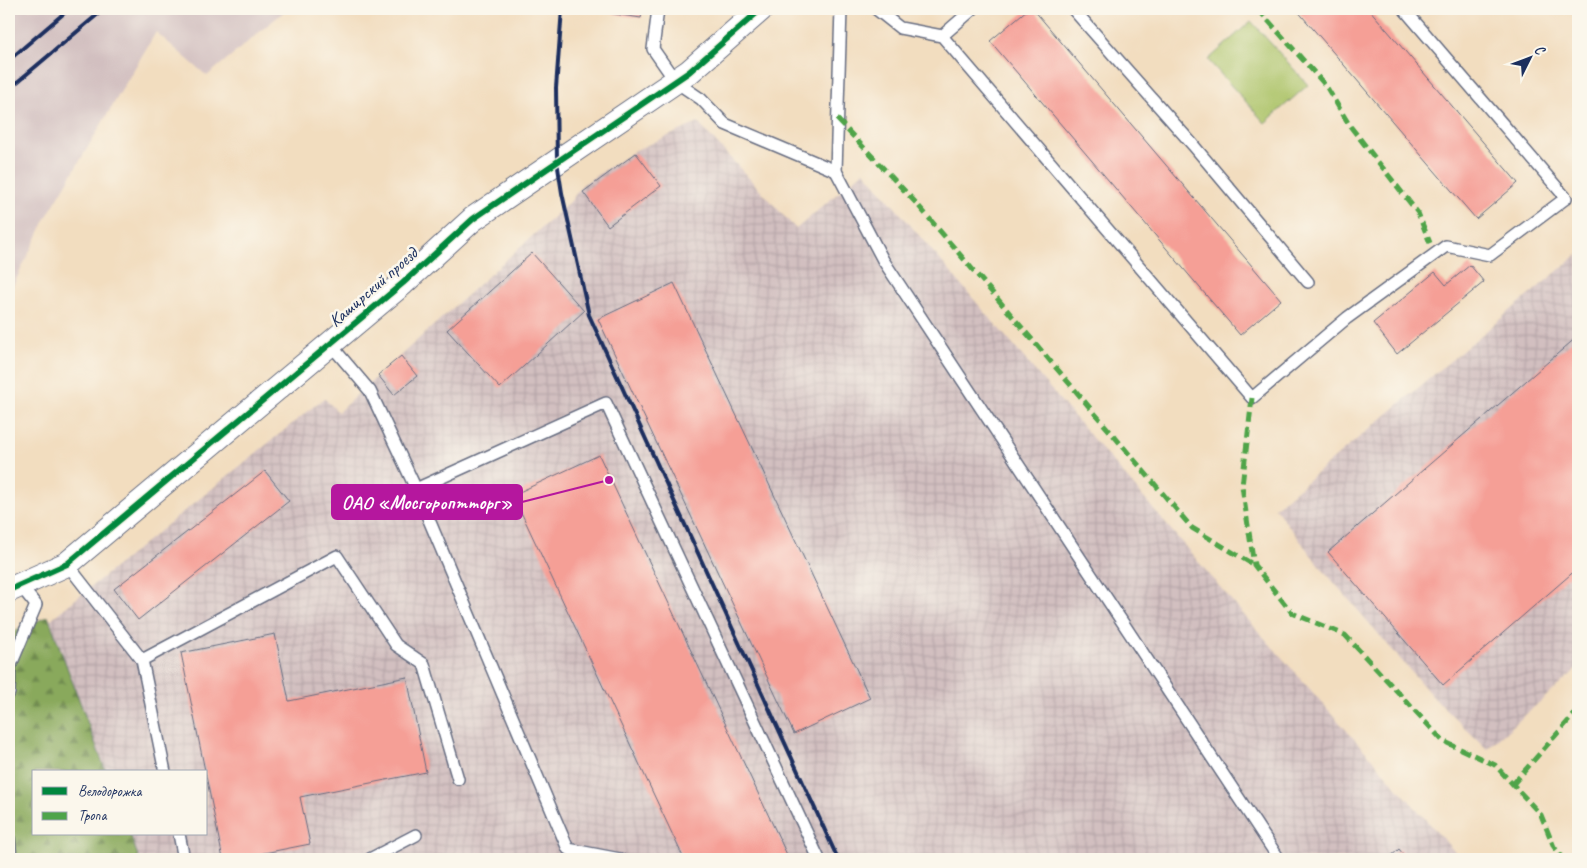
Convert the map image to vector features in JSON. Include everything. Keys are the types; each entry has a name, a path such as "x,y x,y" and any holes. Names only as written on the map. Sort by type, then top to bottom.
{"street":[{"name":"Каширский проезд","path":"14,587 66,564 403,283 473,219 676,82 761,9"}],"lane":[{"path":"658,9 653,49 676,82 701,100 725,124 836,171"},
{"path":"841,9 836,171 883,260 1279,859"},
{"path":"876,9 900,28 942,36 1252,398 1348,318 1446,246 1490,255 1566,198 1404,9"},
{"path":"942,36 973,9"},
{"path":"1073,9 1193,145 1308,282"},
{"path":"330,344 370,391 416,489 568,849"},
{"path":"416,489 606,403 819,859"},
{"path":"142,660 337,556 396,645 424,664 458,779"},
{"path":"66,564 142,660 165,770"},
{"path":"9,693 10,667 36,605 14,587"},
{"path":"370,859 416,835"},
{"path":"9,836 12,859"},
{"path":"178,836 184,859"},
{"path":"560,859 568,849"},
{"path":"568,849 620,859"}],"shaded area":[{"path":"9,9 287,9 207,76 156,32 46,218 9,294"},
{"path":"698,123 796,229 864,171 1243,614 1461,859 9,859 9,653 324,398 338,412 571,201 582,185 636,150"},
{"path":"1578,254 1578,668 1487,749 1433,697 1318,564 1275,508"}],"green space":[{"path":"1251,21 1308,85 1265,123 1208,60"},
{"path":"48,616 105,770 32,770 32,836 131,836 139,859 10,859 9,637 16,631"}],"building":[{"path":"582,9 643,9 641,18"},
{"path":"1028,9 1033,9 1281,300 1240,335 990,41"},
{"path":"1296,9 1369,9 1518,183 1476,219"},
{"path":"636,153 661,186 608,226 583,192"},
{"path":"532,253 584,311 500,388 447,330"},
{"path":"1470,265 1484,282 1397,354 1373,323 1435,272 1446,285"},
{"path":"674,283 870,698 794,734 598,319"},
{"path":"1578,336 1578,568 1443,685 1328,552"},
{"path":"401,356 417,376 394,395 378,375"},
{"path":"599,455 789,859 684,859 513,495"},
{"path":"265,471 289,501 138,620 114,589"},
{"path":"275,634 289,701 407,677 426,772 300,797 310,844 234,859 223,859 208,785 208,770 205,770 181,653"},
{"path":"1399,849 1407,859 1388,859"}],"railway":[{"path":"9,12 13,9"},
{"path":"9,60 69,9"},
{"path":"9,89 104,9"},
{"path":"562,9 556,88 557,161 562,193 589,315 838,859"}],"marked path":[{"path":"1258,9 1326,86 1350,126 1418,213 1430,243"},
{"path":"1571,9 1578,21"},
{"path":"837,119 917,204 1192,528 1254,565"},
{"path":"1252,398 1242,486 1254,565 1292,613 1345,635 1443,741 1495,765 1541,815 1554,847 1564,859"},
{"path":"1513,784 1578,710"}],"cycle path":[{"path":"9,590 67,564 403,283 473,219 689,72 761,9"}],"place":[{"name":"ОАО «Мосгороптторг»","path":"609,480"}]}
